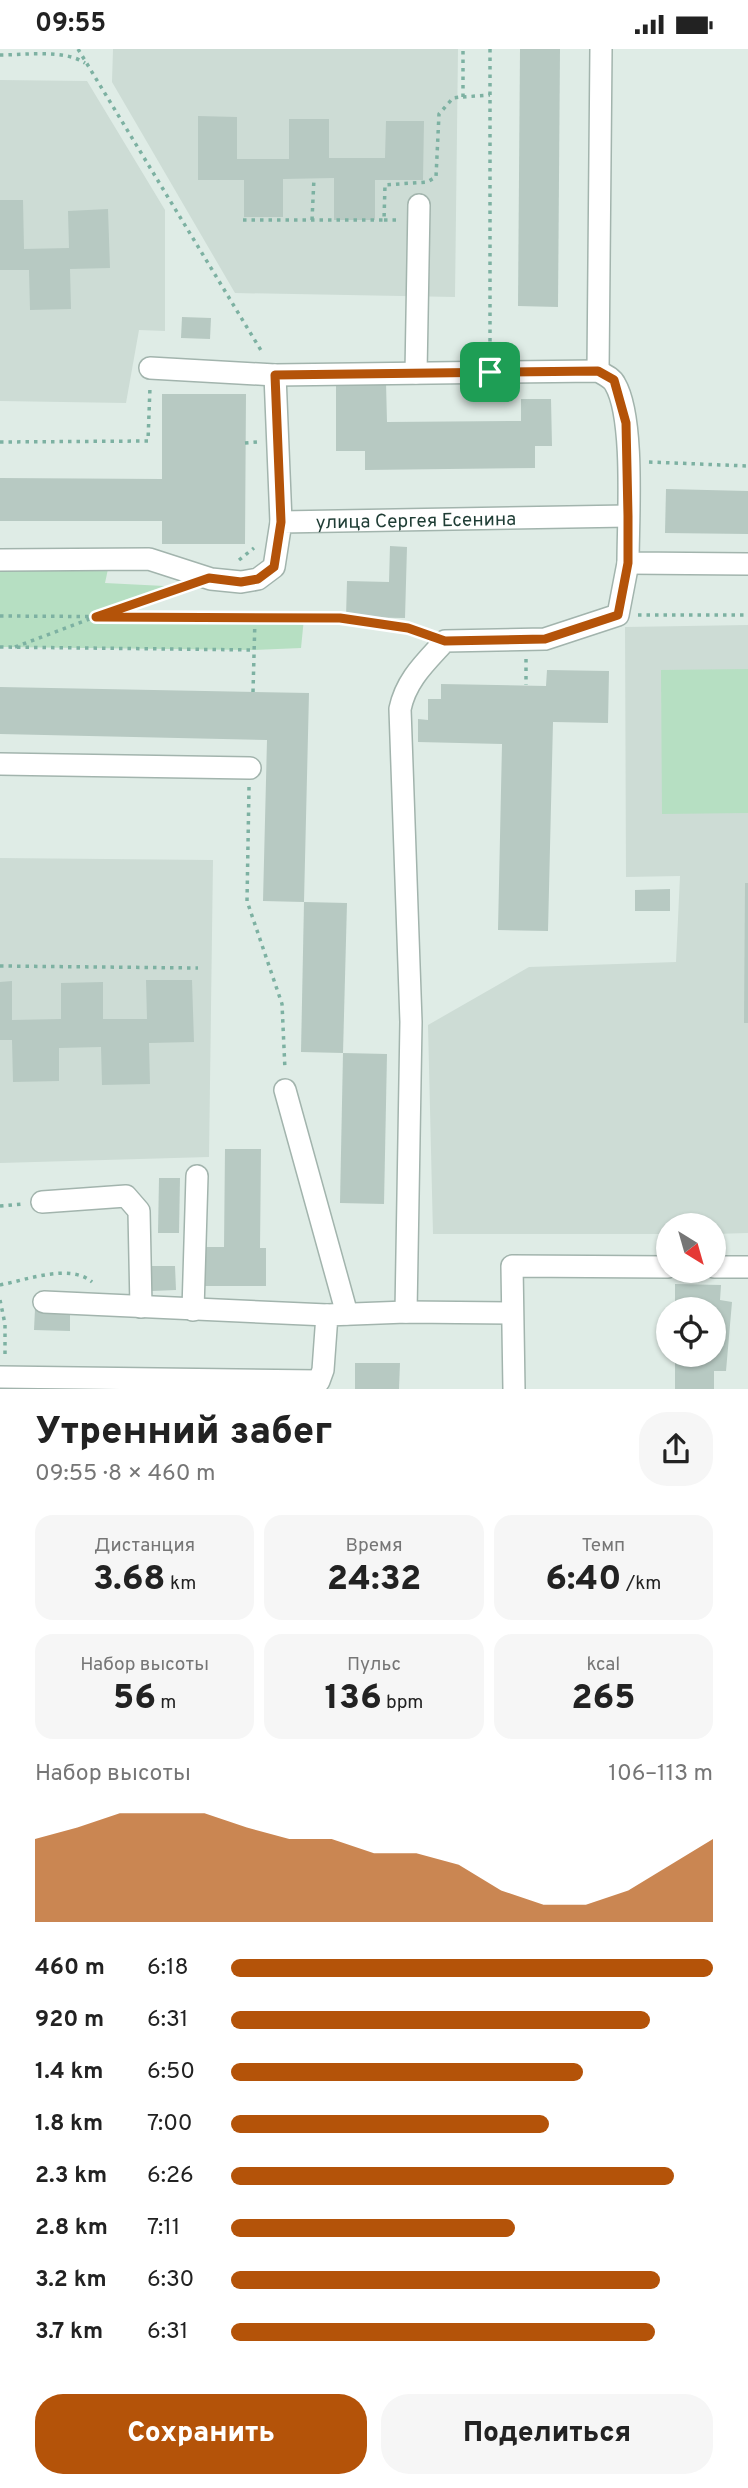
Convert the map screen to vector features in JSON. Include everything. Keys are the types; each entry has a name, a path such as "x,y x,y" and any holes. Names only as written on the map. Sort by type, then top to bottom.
{"lane":[{"path":"598,371 601,49"},
{"path":"416,373 419,205"},
{"path":"150,368 275,375 598,371 614,380 620,393 626,423 628,563 618,615 545,639 445,641 412,678 404,692 400,709 411,1022 406,1311"},
{"path":"0,560 149,559 209,578 241,582 258,579 274,567 281,522 275,375"},
{"name":"улица Сергея Есенина","path":"281,522 628,516"},
{"path":"628,563 748,564"},
{"path":"0,764 250,768"},
{"path":"2,1377 319,1381 337,1315 285,1090"},
{"path":"193,1310 197,1176"},
{"path":"42,1202 126,1196 134,1202 139,1210 141,1307"},
{"path":"514,1389 512,1266 656,1267"},
{"path":"726,1267 748,1267"},
{"path":"44,1302 337,1315 406,1311 512,1313"}],"path":[{"path":"78,49 275,375"},
{"path":"460,97 463,49"},
{"path":"490,49 490,372"},
{"path":"0,55 59,55 78,58 87,64"},
{"path":"243,220 384,220 385,185 427,182 436,177 439,114 453,97 490,95"},
{"path":"312,220 314,179"},
{"path":"0,442 148,441 150,368"},
{"path":"245,443 260,442"},
{"path":"626,461 748,466"},
{"path":"15,647 209,578 251,552 258,538"},
{"path":"618,615 748,615"},
{"path":"0,616 340,618 408,628 445,641"},
{"path":"253,692 255,618"},
{"path":"0,647 254,650"},
{"path":"250,768 247,901 282,1004 285,1090"},
{"path":"0,966 198,968"},
{"path":"0,1300 5,1324 2,1377"}],"shaded area":[{"path":"113,49 458,49 455,297 235,293 112,82"},
{"path":"0,80 87,81 165,210 165,331 139,330 126,403 0,401"},
{"path":"748,625 748,1233 726,1234 726,1213 656,1213 656,1234 433,1234 428,1025 529,967 676,962 680,876 626,877 625,627"},
{"path":"0,858 213,860 209,1157 0,1163"}],"green space":[{"path":"0,560 108,569 105,583 184,587 100,616 304,618 301,648 254,650 0,647"},
{"path":"748,669 748,813 662,814 661,670"}],"building":[{"path":"520,49 560,49 558,307 518,306"},
{"path":"198,116 237,117 237,159 289,159 289,119 329,119 329,158 385,158 386,121 424,121 423,180 375,180 375,220 334,220 334,178 283,179 283,217 244,217 244,180 198,180"},
{"path":"0,200 23,200 24,249 69,248 68,211 108,209 110,268 70,269 71,309 30,310 29,270 0,270"},
{"path":"182,317 211,318 210,339 181,338"},
{"path":"386,382 387,422 521,421 521,399 551,399 552,446 535,446 535,468 365,470 365,451 336,451 336,383"},
{"path":"162,394 246,394 245,544 162,544 162,521 0,521 0,478 162,479"},
{"path":"666,489 748,491 748,534 665,533"},
{"path":"390,546 407,547 405,618 346,617 347,581 389,582"},
{"path":"547,670 609,671 608,723 553,722 548,931 498,930 502,744 418,742 418,719 428,720 428,699 441,699 441,684 546,686"},
{"path":"0,687 309,693 304,902 263,901 267,740 0,734"},
{"path":"745,883 748,883 748,1023 744,1023"},
{"path":"670,889 670,911 635,911 635,890"},
{"path":"304,902 347,903 343,1053 301,1052"},
{"path":"146,980 192,980 194,1042 149,1043 150,1084 102,1085 101,1047 59,1048 59,1081 13,1082 12,1040 0,1040 0,982 12,981 12,1020 61,1019 61,983 103,982 103,1019 147,1019"},
{"path":"343,1053 387,1054 384,1204 340,1203"},
{"path":"225,1149 261,1149 260,1248 266,1248 266,1286 205,1286 206,1247 224,1247"},
{"path":"159,1178 180,1178 179,1233 158,1233"},
{"path":"152,1266 175,1266 176,1290 152,1291"},
{"path":"675,1284 721,1285 720,1297 675,1297"},
{"path":"726,1301 732,1302 726,1371 714,1371 714,1389 675,1389 675,1367 726,1367"},
{"path":"35,1309 70,1310 70,1331 34,1330"},
{"path":"355,1363 400,1363 399,1389 355,1389"}],"route":[{"path":"598,371 614,380 620,393 626,423 628,516 628,563 618,615 545,639 445,641 408,628 340,618 96,617 209,578 241,582 258,579 274,567 281,522 275,375 490,372 598,371"}]}
